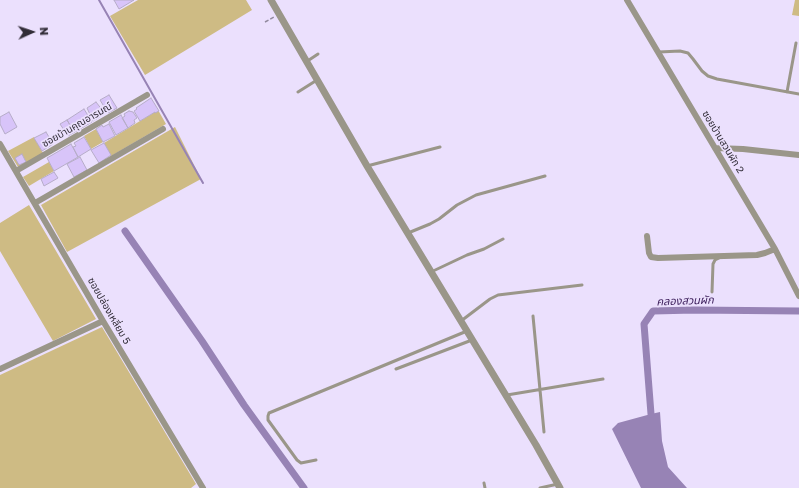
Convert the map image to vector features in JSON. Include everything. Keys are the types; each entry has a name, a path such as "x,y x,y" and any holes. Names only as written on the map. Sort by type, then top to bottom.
{"street":[{"path":"271,0 367,166 467,330 559,486"},
{"name":"ซอยบ้านสวนผัก 2","path":"627,0 775,249 799,296"},
{"name":"ซอยบ้านคุณอารมณ์","path":"16,171 147,95"},
{"path":"35,203 164,129"},
{"name":"ซอยปล่องเหลี่ยม 5","path":"0,144 103,321 203,488"},
{"path":"715,148 743,149 799,155"},
{"path":"646,236 648,253 651,257 658,258 757,255 765,254 775,249"},
{"path":"0,369 103,321"}],"lane":[{"path":"787,92 796,43"},
{"path":"659,52 680,51 688,53 702,71 708,76 717,79 799,94"},
{"path":"306,62 318,54"},
{"path":"298,92 317,80"},
{"path":"367,166 440,146"},
{"path":"408,233 439,219 457,205 476,195 546,176"},
{"path":"431,272 503,239"},
{"path":"712,292 713,264 715,260 722,256"},
{"path":"461,321 490,299 498,295 582,285"},
{"path":"533,316 544,432"},
{"path":"316,460 301,463 297,460 268,420 270,412 467,330"},
{"path":"396,369 472,340"},
{"path":"505,395 603,379"},
{"path":"484,483 485,488"},
{"path":"540,488 559,486"}],"path":[{"path":"265,22 279,14"}],"shaded area":[{"path":"138,0 246,0 252,10 145,75 110,16"},
{"path":"795,0 799,0 799,16 792,15"},
{"path":"158,110 166,124 111,156 104,143"},
{"path":"175,127 201,179 67,252 41,205"},
{"path":"96,129 103,142 91,149 84,136"},
{"path":"34,137 43,153 18,167 8,151"},
{"path":"49,162 54,171 29,186 23,177"},
{"path":"29,205 96,319 53,341 0,251 0,223"},
{"path":"102,327 196,484 191,488 0,488 0,375"},
{"path":"660,412 662,441 668,467 687,488 641,488 612,429 618,423"}],"building":[{"path":"114,0 134,0 119,9"},
{"path":"109,95 117,108 108,113 100,100"},
{"path":"151,98 159,111 140,121 134,111"},
{"path":"96,102 103,111 99,114 100,117 93,121 87,108"},
{"path":"84,109 92,122 80,129 78,126 73,130 67,120"},
{"path":"129,111 133,112 137,118 134,120 135,123 128,128 122,118 125,116 124,114"},
{"path":"9,112 17,127 5,134 0,124 0,117"},
{"path":"121,115 128,128 116,135 109,122"},
{"path":"67,120 73,130 78,126 80,129 68,136 60,124"},
{"path":"109,124 115,136 103,142 96,129 102,125 103,127"},
{"path":"46,132 53,144 42,151 34,138"},
{"path":"84,137 91,149 78,157 73,147 76,146 74,143"},
{"path":"104,143 111,155 99,163 91,150"},
{"path":"71,144 78,157 54,171 47,158"},
{"path":"22,154 26,162 19,165 15,158"},
{"path":"80,157 87,170 74,177 67,164"},
{"path":"54,172 58,178 44,186 41,179"}],"waterway":[{"path":"99,0 203,183"},
{"path":"125,231 202,341 244,405 304,488"},
{"name":"คลองสวนผัก","path":"651,414 644,324 653,311 799,311"}]}
